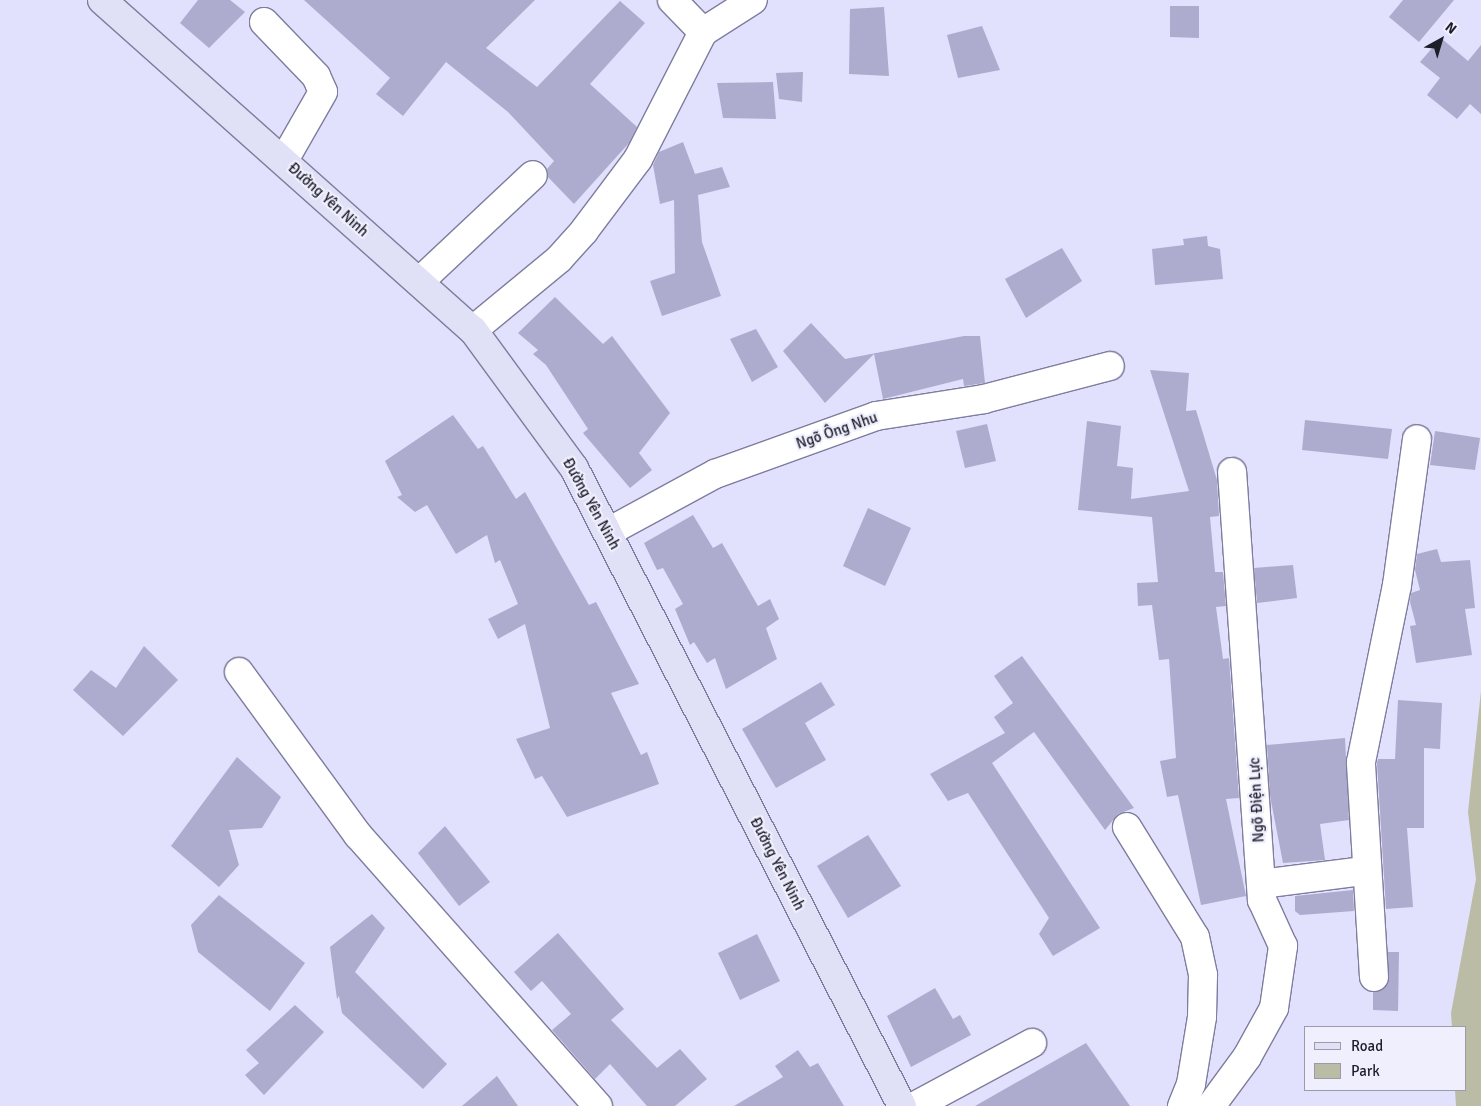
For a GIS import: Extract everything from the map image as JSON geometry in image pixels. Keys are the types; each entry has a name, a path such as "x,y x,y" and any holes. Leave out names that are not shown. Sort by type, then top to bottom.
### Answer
{"main road":[{"name":"Đường Yên Ninh","path":"102,0 473,330 574,468 902,1106"}],"street":[{"path":"672,0 703,32"},
{"path":"473,330 558,259 610,201 642,151 703,32 754,0"},
{"path":"264,22 316,76 323,92 284,160"},
{"path":"419,282 532,175"},
{"name":"Ngõ Ông Nhu","path":"608,532 715,474 876,416 984,400 1110,366"},
{"path":"1374,977 1364,871 1361,762 1397,584 1417,439"},
{"name":"Ngõ Điện Lực","path":"1211,1106 1247,1057 1274,1008 1283,946 1262,900 1232,472"},
{"path":"239,672 358,834 598,1106"},
{"path":"1127,826 1197,946 1202,1017 1192,1084 1182,1106"},
{"path":"1261,884 1364,871"},
{"path":"915,1106 1032,1043"}],"green space":[{"path":"1481,691 1481,1106 1456,1106 1455,1091 1466,1091 1466,1026 1452,1026 1451,1013 1476,879 1468,812"}],"building":[{"path":"198,0 230,0 245,12 209,48 180,23"},
{"path":"304,0 535,0 486,48 537,87 620,1 645,23 590,84 637,127 629,143 574,204 548,177 547,169 554,161 508,112 446,62 403,116 376,94 390,78"},
{"path":"1403,0 1454,0 1419,42 1389,17"},
{"path":"1170,6 1199,6 1199,38 1170,37"},
{"path":"884,7 889,76 849,74 850,9"},
{"path":"982,26 1000,70 958,78 947,35"},
{"path":"1441,38 1468,61 1481,45 1481,114 1470,104 1457,119 1427,95 1440,78 1420,62"},
{"path":"803,72 802,102 779,99 776,73"},
{"path":"773,82 776,119 723,118 717,83"},
{"path":"683,142 695,174 722,167 730,187 698,195 702,242 721,296 662,316 650,281 675,273 674,200 660,204 653,165 659,152"},
{"path":"1207,236 1208,246 1220,249 1223,279 1155,285 1152,249 1184,245 1183,239"},
{"path":"1062,248 1082,281 1026,318 1005,279"},
{"path":"555,297 603,344 612,336 670,413 639,453 652,470 630,488 583,433 588,429 546,365 533,354 538,350 518,333"},
{"path":"811,323 845,359 964,336 980,336 985,383 964,386 963,379 883,399 874,354 825,403 783,351"},
{"path":"756,329 778,367 752,382 730,339"},
{"path":"1150,370 1189,373 1186,411 1196,410 1217,480 1219,516 1210,517 1215,572 1223,572 1226,606 1216,607 1223,659 1229,658 1239,798 1226,799 1246,896 1201,905 1178,795 1167,797 1160,761 1176,758 1169,659 1159,660 1152,605 1138,606 1137,583 1158,582 1152,517 1078,510 1087,421 1121,426 1117,466 1133,468 1131,499 1189,491"},
{"path":"453,415 478,449 483,446 516,499 525,492 589,605 596,602 639,684 611,693 641,755 647,752 659,784 567,817 542,776 535,779 516,739 550,728 525,624 498,639 488,619 518,604 500,560 495,563 487,535 456,554 427,505 415,512 397,497 402,495 385,461"},
{"path":"1305,420 1392,429 1388,459 1302,450"},
{"path":"987,424 996,461 965,468 956,431"},
{"path":"1435,431 1480,438 1475,470 1430,465"},
{"path":"868,508 911,528 885,586 843,566"},
{"path":"693,515 713,548 722,543 758,606 770,599 779,619 766,628 777,659 726,689 715,658 707,663 694,642 690,645 675,609 683,604 663,568 657,570 644,543"},
{"path":"1437,549 1441,562 1470,560 1475,608 1465,609 1472,655 1416,663 1410,626 1416,625 1410,602 1411,593 1420,590 1415,570 1417,554"},
{"path":"1293,565 1297,598 1257,603 1254,568"},
{"path":"144,646 178,680 123,736 73,690 91,670 116,688"},
{"path":"1022,656 1134,808 1118,814 1105,830 1034,732 992,763 1100,928 1053,956 1039,934 1049,918 968,793 948,801 930,774 1005,733 994,717 1013,703 994,676"},
{"path":"821,682 835,705 805,723 826,760 776,788 742,729"},
{"path":"1398,700 1442,703 1440,749 1424,748 1424,828 1407,828 1413,907 1386,909 1377,763 1378,759 1395,759"},
{"path":"1345,738 1349,820 1320,824 1325,860 1283,863 1270,796 1267,745"},
{"path":"237,757 281,797 262,828 229,830 239,865 219,887 171,846"},
{"path":"445,826 490,882 459,906 418,853"},
{"path":"868,835 901,886 848,918 817,866"},
{"path":"1353,890 1354,911 1300,915 1295,911 1295,896"},
{"path":"219,895 305,963 270,1011 198,952 191,925"},
{"path":"372,914 385,928 355,972 447,1064 423,1089 342,1013 339,996 337,999 330,947"},
{"path":"558,933 624,1009 611,1020 657,1068 680,1049 707,1079 675,1106 647,1106 610,1064 595,1079 552,1030 571,1014 542,981 531,991 514,972"},
{"path":"757,934 780,981 740,1000 718,953"},
{"path":"1388,952 1399,952 1398,1011 1373,1010 1373,992 1388,984"},
{"path":"935,988 953,1019 960,1015 971,1035 911,1067 887,1016"},
{"path":"295,1005 324,1032 264,1095 245,1075 259,1063 246,1050"},
{"path":"1086,1043 1130,1106 975,1106"},
{"path":"798,1050 810,1067 818,1063 844,1106 734,1106 783,1077 775,1066"},
{"path":"497,1076 518,1106 462,1106"}]}
